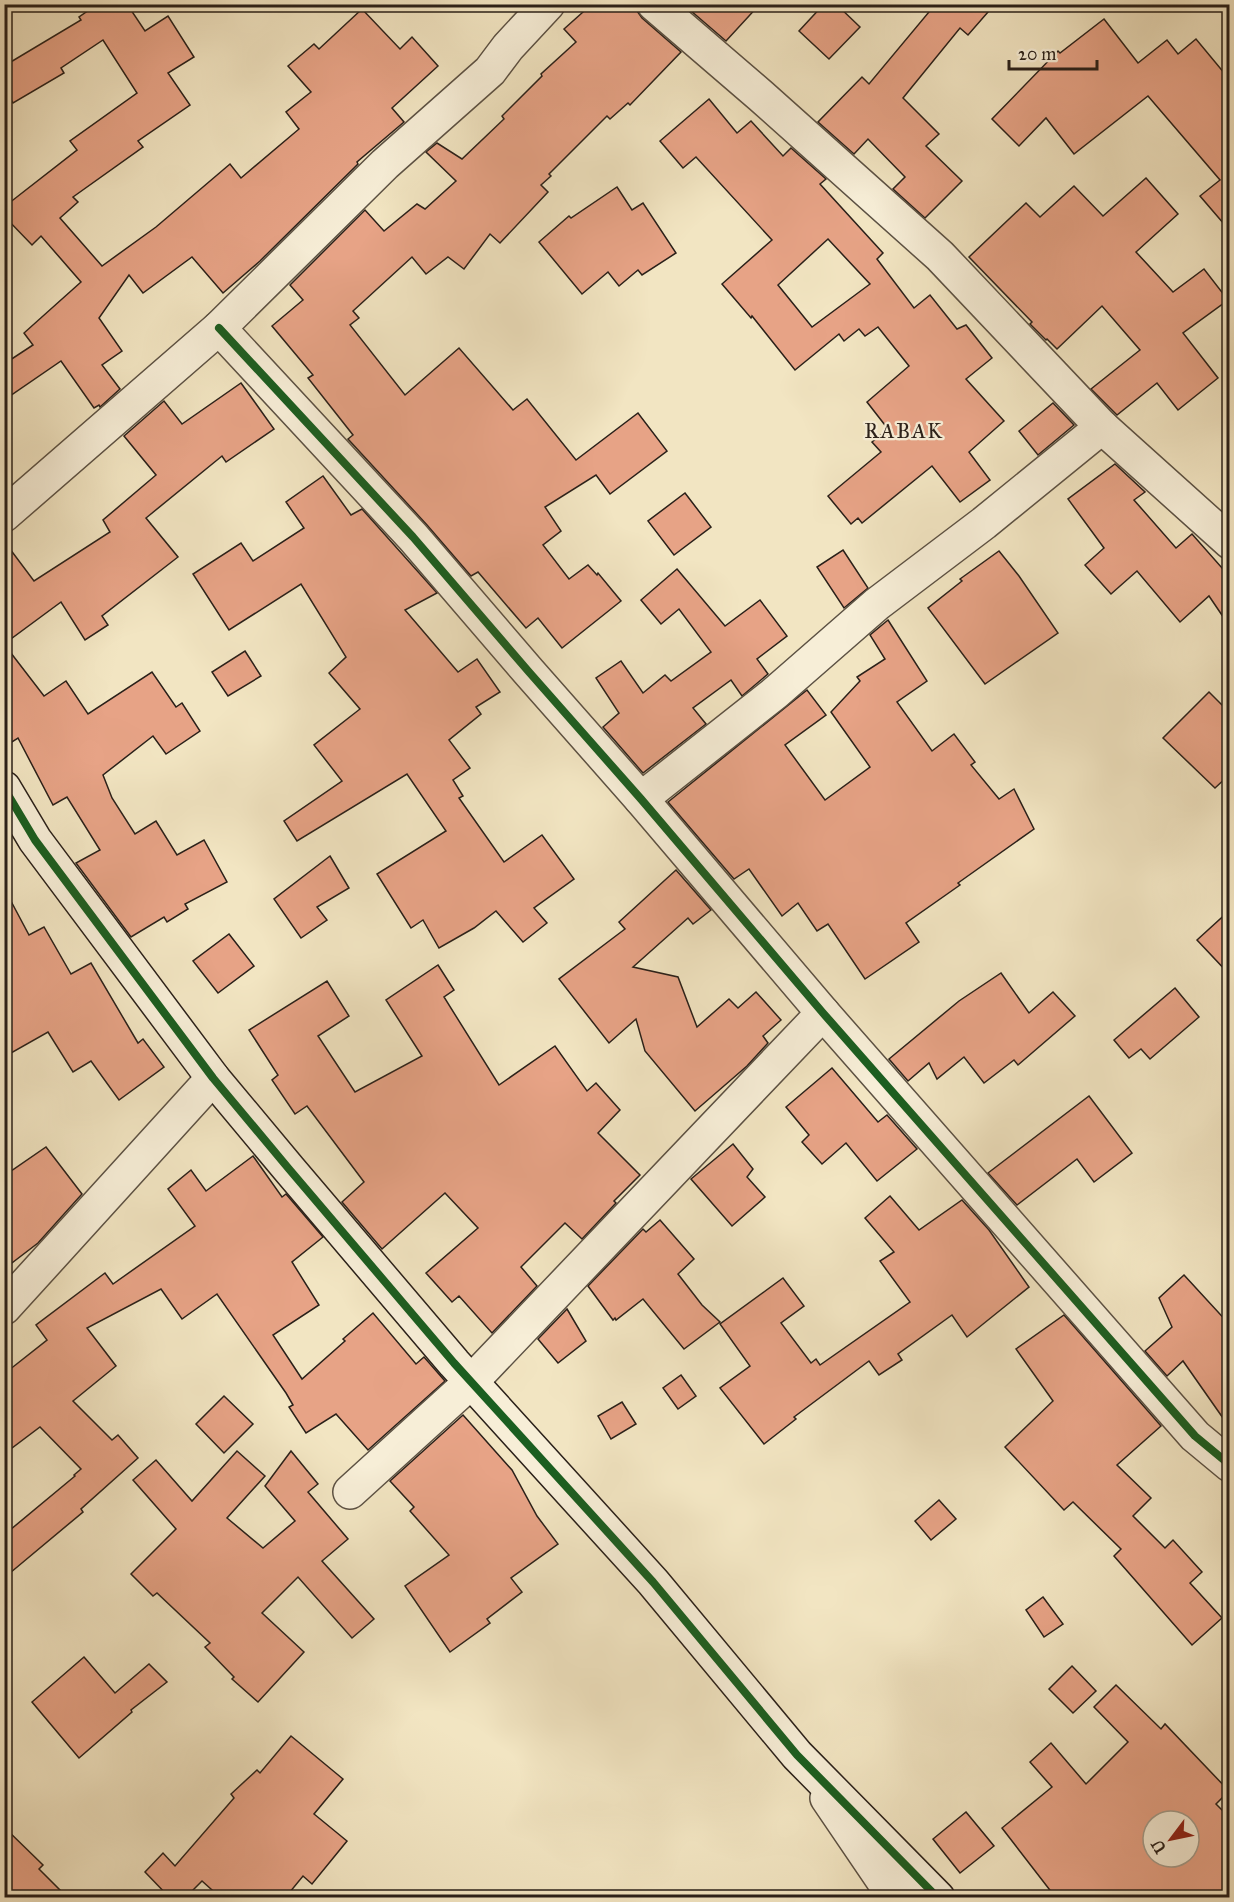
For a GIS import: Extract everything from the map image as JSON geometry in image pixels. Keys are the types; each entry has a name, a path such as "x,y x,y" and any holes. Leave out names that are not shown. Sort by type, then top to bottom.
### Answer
{"street":[{"path":"4,515 219,328 385,164 490,71 508,47 548,4"},
{"path":"654,4 940,256 1102,427 1230,543"},
{"path":"219,328 413,537 823,1013 1195,1437 1230,1465"},
{"path":"641,799 775,693 877,604 984,523 1102,427"},
{"path":"4,788 35,840 213,1078 454,1363 653,1582 797,1755 938,1898"},
{"path":"351,1492 472,1381 823,1013"},
{"path":"4,1308 213,1078"},
{"path":"797,1755 895,1898"}],"building":[{"path":"98,4 127,4 145,31 168,16 194,57 168,73 190,105 138,141 143,147 73,197 78,202 60,218 102,266 156,227 230,164 241,178 299,129 286,112 311,92 288,66 314,44 319,49 362,9 400,49 412,37 438,66 392,108 404,122 357,162 358,164 260,261 223,293 192,257 143,293 129,275 99,318 122,351 102,365 120,389 100,407 99,405 94,408 61,361 4,400 4,364 33,345 24,333 81,282 41,236 32,245 4,216 4,207 77,150 70,141 137,93 103,40 61,68 64,73 13,103 4,88 4,66 81,20 79,17"},
{"path":"592,4 636,4 637,11 642,18 681,52 630,105 628,103 610,119 607,116 549,174 551,176 541,185 548,192 500,243 490,234 464,269 448,257 426,274 412,257 353,311 359,318 350,325 405,395 459,348 513,410 527,399 576,460 638,413 667,451 610,494 596,475 545,507 561,531 543,545 569,579 588,565 597,575 598,573 621,601 562,648 538,618 526,628 478,572 471,576 348,439 353,435 308,378 313,375 272,326 303,300 290,285 365,210 384,231 417,204 425,209 456,181 426,152 437,143 462,159 504,119 502,116 542,76 541,74 576,42 564,29"},
{"path":"683,4 760,4 726,41"},
{"path":"824,4 836,4 860,27 829,59 799,31"},
{"path":"933,4 995,4 968,35 960,28 903,98 939,134 926,146 962,181 925,218 893,189 905,177 868,139 854,154 818,122 862,77 869,84 934,6"},
{"path":"1104,19 1138,63 1167,40 1178,54 1196,39 1230,80 1230,231 1200,196 1220,180 1148,96 1074,154 1046,118 1019,146 992,119 1058,51 1060,53"},
{"path":"709,99 737,133 751,121 783,156 791,148 826,179 820,184 883,253 877,259 914,308 930,295 957,329 966,325 992,358 966,379 1004,421 969,452 990,480 960,502 932,466 862,523 858,518 851,524 828,496 881,452 872,442 888,429 867,402 909,366 878,327 865,336 859,329 844,341 839,334 795,370 752,316 751,318 722,284 772,240 696,157 683,168 660,141","holes":["828,239 870,284 812,327 778,285"]},
{"path":"1146,178 1178,214 1136,252 1173,292 1204,269 1228,300 1183,333 1218,378 1178,410 1157,383 1117,415 1091,389 1140,350 1102,306 1057,349 1030,324 1032,322 969,257 1026,203 1040,217 1074,186 1103,216"},
{"path":"617,187 632,210 643,203 676,253 642,275 638,270 619,286 608,272 582,294 539,242 569,216 571,218"},
{"path":"241,383 274,429 226,462 222,456 146,518 178,557 102,616 108,625 85,640 61,602 4,644 4,541 34,581 110,532 103,520 156,475 124,436 164,401 182,424"},
{"path":"1053,403 1074,425 1038,455 1019,431"},
{"path":"1115,464 1145,492 1134,500 1176,548 1192,534 1230,577 1230,627 1209,596 1180,622 1137,571 1111,594 1085,565 1104,548 1068,499"},
{"path":"323,476 351,515 362,509 437,593 405,610 458,672 477,659 500,692 476,707 481,714 449,740 470,768 453,780 463,796 459,798 504,862 542,835 574,879 534,908 547,923 523,942 496,911 474,928 439,948 423,920 411,928 377,874 446,831 407,774 297,841 284,821 342,781 314,745 360,709 329,673 346,657 301,584 229,630 193,574 241,543 253,561 304,528 286,502"},
{"path":"685,493 711,527 674,555 648,521"},
{"path":"843,550 868,588 844,608 817,567"},
{"path":"999,551 1058,633 985,684 928,608 962,581 960,579"},
{"path":"677,569 725,626 760,600 787,636 757,659 768,674 742,696 731,680 693,708 706,724 643,773 603,727 619,713 596,678 621,661 643,693 665,675 671,681 711,652 679,609 661,624 641,600"},
{"path":"888,620 927,681 897,702 932,751 954,734 975,762 971,765 999,799 1014,789 1034,829 906,923 919,942 865,979 828,924 817,931 798,903 782,916 749,869 734,879 668,802 807,690 826,715 785,745 825,800 870,767 831,712 860,681 857,677 885,659 870,635"},
{"path":"4,644 44,696 66,681 88,714 152,672 176,707 182,703 200,731 166,754 153,736 103,775 112,798 135,834 156,821 177,855 204,840 227,882 185,904 188,909 167,922 164,917 131,937 76,863 100,850 67,797 53,805 18,738 4,747"},
{"path":"245,651 261,676 228,696 212,672"},
{"path":"1209,692 1230,713 1230,774 1215,788 1163,738"},
{"path":"330,856 349,888 317,907 327,920 301,938 274,899"},
{"path":"676,870 711,910 693,924 688,918 633,967 678,977 697,1027 729,999 738,1008 756,992 781,1020 763,1036 768,1043 747,1066 695,1111 645,1051 636,1019 609,1043 559,979 625,929 619,922"},
{"path":"4,888 29,935 44,927 71,974 91,963 138,1043 143,1039 164,1067 119,1100 91,1061 73,1072 48,1032 4,1057"},
{"path":"1230,910 1230,975 1197,940"},
{"path":"229,934 254,966 218,993 193,961"},
{"path":"438,965 454,990 444,997 499,1085 555,1046 587,1091 596,1083 620,1110 598,1133 640,1175 614,1201 616,1203 582,1239 565,1223 521,1267 537,1286 492,1333 459,1296 452,1302 426,1273 478,1228 445,1193 382,1249 342,1202 364,1182 307,1106 295,1114 272,1080 278,1075 249,1030 327,981 349,1016 318,1036 355,1092 422,1056 386,1000"},
{"path":"1001,973 1029,1013 1053,992 1075,1016 1018,1065 1014,1060 984,1083 964,1057 937,1079 929,1063 908,1081 889,1059 959,1001"},
{"path":"1175,988 1199,1017 1150,1059 1141,1049 1129,1058 1114,1040"},
{"path":"832,1068 878,1122 887,1115 917,1149 877,1181 846,1143 822,1164 802,1142 809,1135 786,1107"},
{"path":"1089,1096 1132,1153 1094,1182 1077,1159 1017,1205 988,1173"},
{"path":"733,1144 753,1169 747,1177 765,1197 732,1226 691,1179"},
{"path":"46,1147 82,1194 38,1243 4,1269 4,1176"},
{"path":"253,1156 282,1197 286,1194 323,1237 292,1262 319,1305 273,1335 302,1379 373,1313 416,1364 424,1357 445,1381 368,1450 336,1414 306,1433 289,1407 293,1405 286,1393 217,1294 182,1319 161,1289 87,1328 116,1366 73,1401 112,1440 118,1435 138,1458 81,1509 83,1512 4,1578 4,1535 81,1469 40,1427 4,1454 4,1374 47,1340 36,1325 105,1273 113,1284 195,1226 168,1189 191,1170 206,1191"},
{"path":"890,1196 919,1230 962,1200 989,1230 1029,1287 967,1337 952,1315 898,1354 902,1360 879,1375 869,1361 794,1417 796,1419 764,1444 720,1388 750,1366 720,1324 783,1278 804,1306 781,1323 811,1363 816,1359 820,1365 910,1302 880,1261 894,1252 865,1218"},
{"path":"660,1220 694,1259 678,1274 702,1305 720,1322 684,1349 643,1299 613,1320 588,1286 643,1229 646,1232"},
{"path":"1184,1275 1230,1325 1230,1428 1183,1361 1167,1376 1145,1351 1172,1327 1159,1298"},
{"path":"567,1309 586,1341 558,1363 538,1339"},
{"path":"1064,1315 1161,1426 1117,1465 1151,1498 1133,1516 1165,1548 1173,1540 1202,1572 1190,1583 1222,1618 1192,1645 1114,1556 1121,1549 1073,1502 1064,1510 1005,1447 1053,1401 1016,1349"},
{"path":"681,1375 696,1396 678,1409 663,1388"},
{"path":"224,1396 253,1424 224,1453 196,1424"},
{"path":"622,1402 636,1424 611,1439 598,1416"},
{"path":"463,1415 512,1470 537,1516 558,1544 511,1578 522,1592 487,1619 490,1623 450,1652 405,1586 449,1555 410,1511 414,1507 390,1481"},
{"path":"237,1451 265,1476 227,1518 263,1548 295,1521 265,1486 291,1451 318,1484 308,1492 348,1539 322,1561 374,1619 352,1638 298,1577 262,1613 304,1652 258,1702 232,1679 234,1677 205,1647 210,1643 157,1593 153,1596 131,1574 176,1529 133,1480 156,1460 192,1501"},
{"path":"939,1500 956,1519 931,1540 915,1521"},
{"path":"1043,1597 1063,1624 1044,1637 1026,1610"},
{"path":"84,1657 115,1693 149,1664 167,1682 131,1710 132,1712 79,1758 32,1702"},
{"path":"1072,1666 1096,1691 1073,1713 1049,1689"},
{"path":"1116,1685 1161,1729 1165,1724 1229,1791 1216,1804 1230,1818 1230,1898 1056,1898 1002,1828 1052,1787 1030,1762 1051,1743 1086,1784 1128,1742 1094,1707"},
{"path":"291,1736 343,1779 314,1814 347,1841 312,1884 303,1876 285,1898 221,1898 202,1881 185,1898 170,1898 145,1872 163,1853 175,1866 234,1798 231,1794 257,1770 260,1773"},
{"path":"966,1812 994,1846 960,1873 933,1839"},
{"path":"4,1827 43,1865 39,1869 68,1898 4,1898"}],"cycle path":[{"path":"219,328 413,537 823,1013 1195,1436 1230,1465"},
{"path":"4,788 35,840 213,1078 289,1169 454,1363 653,1582 797,1755 938,1898"}],"district":[{"name":"RABAK","path":"904,431"}]}
